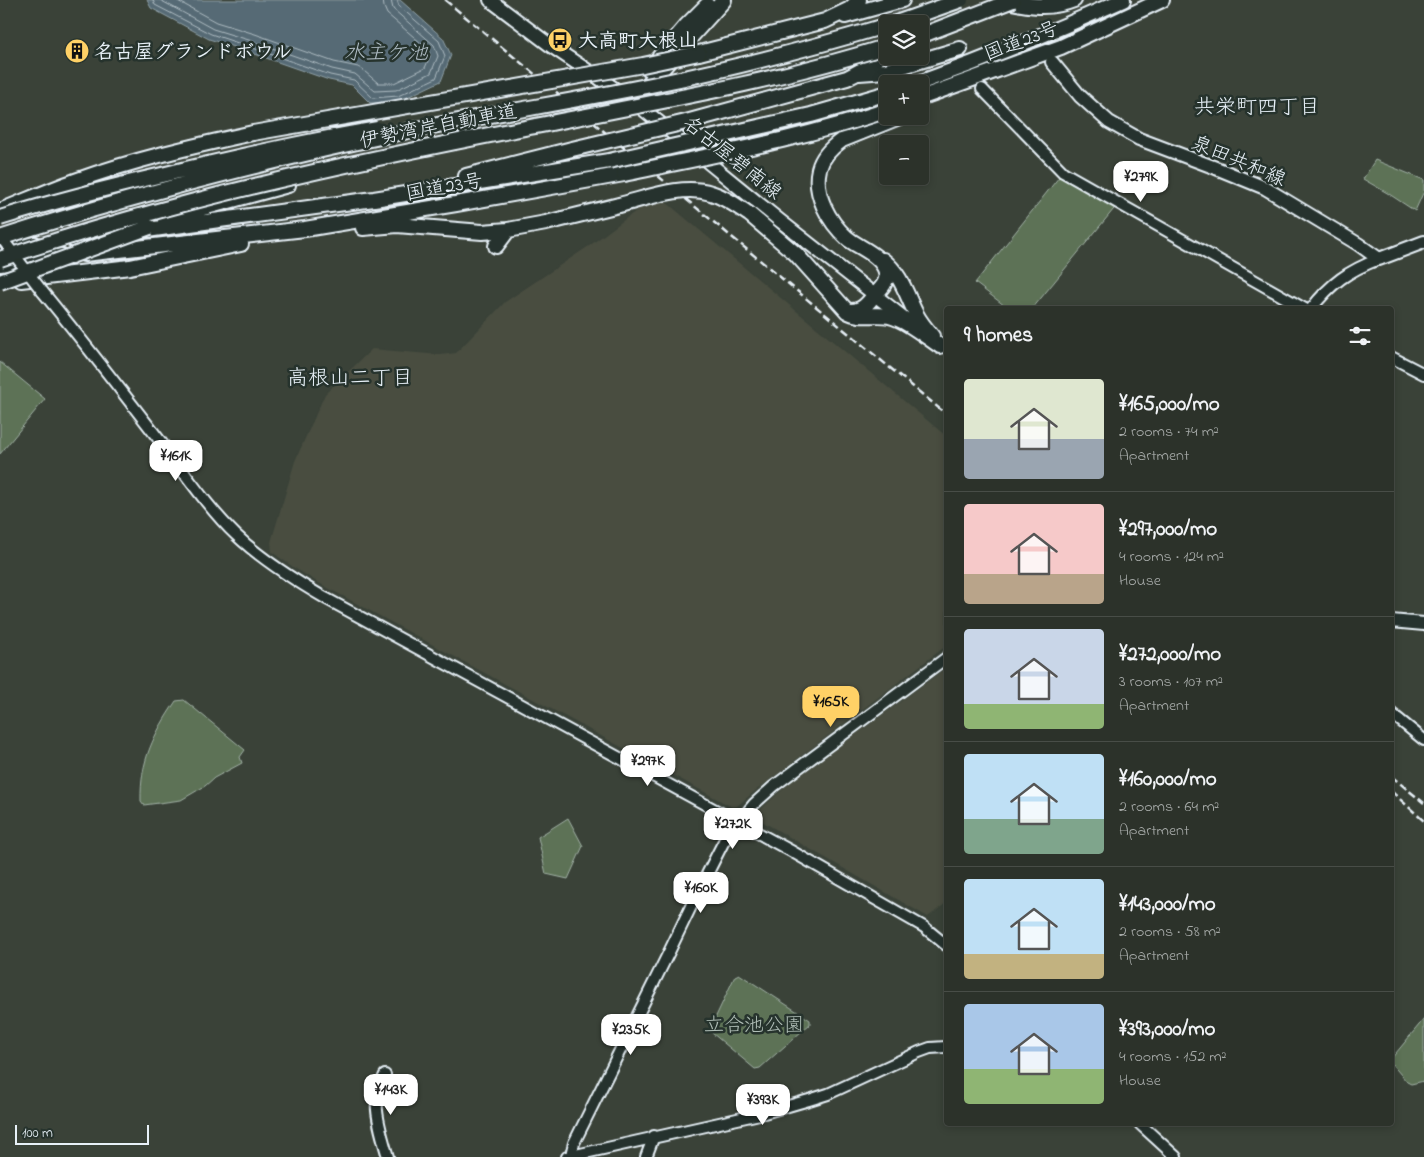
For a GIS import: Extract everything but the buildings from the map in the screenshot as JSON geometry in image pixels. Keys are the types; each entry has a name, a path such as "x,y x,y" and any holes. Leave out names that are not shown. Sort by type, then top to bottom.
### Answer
{"highway":[{"path":"630,99 670,43 713,0"},
{"path":"630,99 724,0"},
{"path":"703,22 730,0"},
{"path":"825,21 850,9 859,0"},
{"path":"0,212 75,181 203,144 299,124 490,92 699,53 902,0"},
{"path":"918,15 961,0"},
{"path":"1003,0 1042,7 1074,0"},
{"path":"929,33 1013,0"},
{"path":"1023,0 1055,5"},
{"name":"国道23号","path":"929,79 1059,29 1123,0"},
{"name":"国道23号","path":"929,95 1061,47 1162,0"},
{"name":"伊勢湾岸自動車道","path":"0,237 91,209 271,162 408,131 655,84 768,59 879,28"},
{"name":"伊勢湾岸自動車道","path":"0,259 111,224 338,166 730,88 805,70 879,49"},
{"path":"858,73 886,71 960,49"},
{"path":"374,199 832,84 858,73 879,58"},
{"path":"929,102 966,82"},
{"path":"0,218 72,196 240,156 318,140 548,98 655,84"},
{"name":"国道23号","path":"0,248 374,199 610,161 811,115 879,96"},
{"name":"国道23号","path":"0,264 305,229 446,206 624,174 781,140 879,113"},
{"path":"880,125 842,140 823,160 819,170 819,186 823,202 835,226 847,238 885,261 895,272 922,324 943,349"},
{"path":"0,283 202,208 326,175 530,127"},
{"path":"0,283 130,267 305,229 343,231 398,225 475,232 508,230 546,223 681,191 696,190 722,197 748,214 796,254 847,311 857,316 882,315 898,319 943,349"},
{"path":"496,246 508,230"},
{"path":"847,311 853,312 862,308 886,282 886,272 881,263 870,253"}],"main road":[{"name":"名古屋碧南線","path":"490,0 551,46 630,99 779,220 876,294 943,349"},
{"name":"泉田共和線","path":"1052,62 1080,96 1109,122 1139,139 1265,188 1358,244 1379,259"},
{"path":"1379,259 1424,242"},
{"path":"1394,621 1424,624"}],"street":[{"path":"982,89 1062,172 1300,306"},
{"path":"0,237 92,352 206,501 235,535 262,557 295,581 738,822 924,927 944,943"},
{"path":"1313,306 1332,284 1350,272 1379,259"},
{"path":"1394,359 1424,374"},
{"path":"569,1156 696,896 724,841 738,822 774,786 944,659"},
{"path":"1394,715 1424,740"},
{"path":"569,1156 764,1113 809,1100 828,1094 919,1052 930,1048 944,1047"},
{"path":"385,1075 376,1104 388,1157"},
{"path":"1142,1126 1176,1157"},
{"path":"646,1157 654,1136"}],"shaded area":[{"path":"666,202 944,434 944,648 737,806 732,807 317,582 272,552 271,542 295,461 325,394 372,349 440,355 456,353 505,302 589,246 640,208"},
{"path":"944,669 944,905 928,917 758,819 757,813 788,784"}],"green space":[{"path":"1375,160 1424,180 1424,191 1415,211 1363,179"},
{"path":"1063,172 1118,204 1034,306 1005,306 975,283"},
{"path":"0,362 45,399 0,454"},
{"path":"184,700 245,750 240,757 242,763 214,778 205,786 181,800 144,805 141,801 141,786 150,748 161,725 176,701"},
{"path":"568,818 583,846 568,879 546,874 538,837"},
{"name":"立合池公園","path":"739,974 810,1020 810,1024 760,1068 755,1069 712,1033 711,1027 735,976"},
{"path":"1424,1019 1424,1081 1411,1084 1407,1082 1394,1067 1394,1055"}],"water":[{"name":"水主ケ池","path":"147,0 400,0 443,38 451,55 441,81 399,101 370,103 352,85 329,80 209,39 151,8"}],"tunnel":[{"path":"898,15 901,0"}],"railway":[{"path":"445,0 944,412"},
{"path":"1394,778 1424,803"},
{"path":"1394,794 1424,821"}],"place":[{"name":"大高町大根山","path":"560,40"},
{"name":"名古屋グランドボウル","path":"77,51"}],"district":[{"name":"共栄町四丁目","path":"1257,106"},
{"name":"高根山二丁目","path":"350,377"}]}
